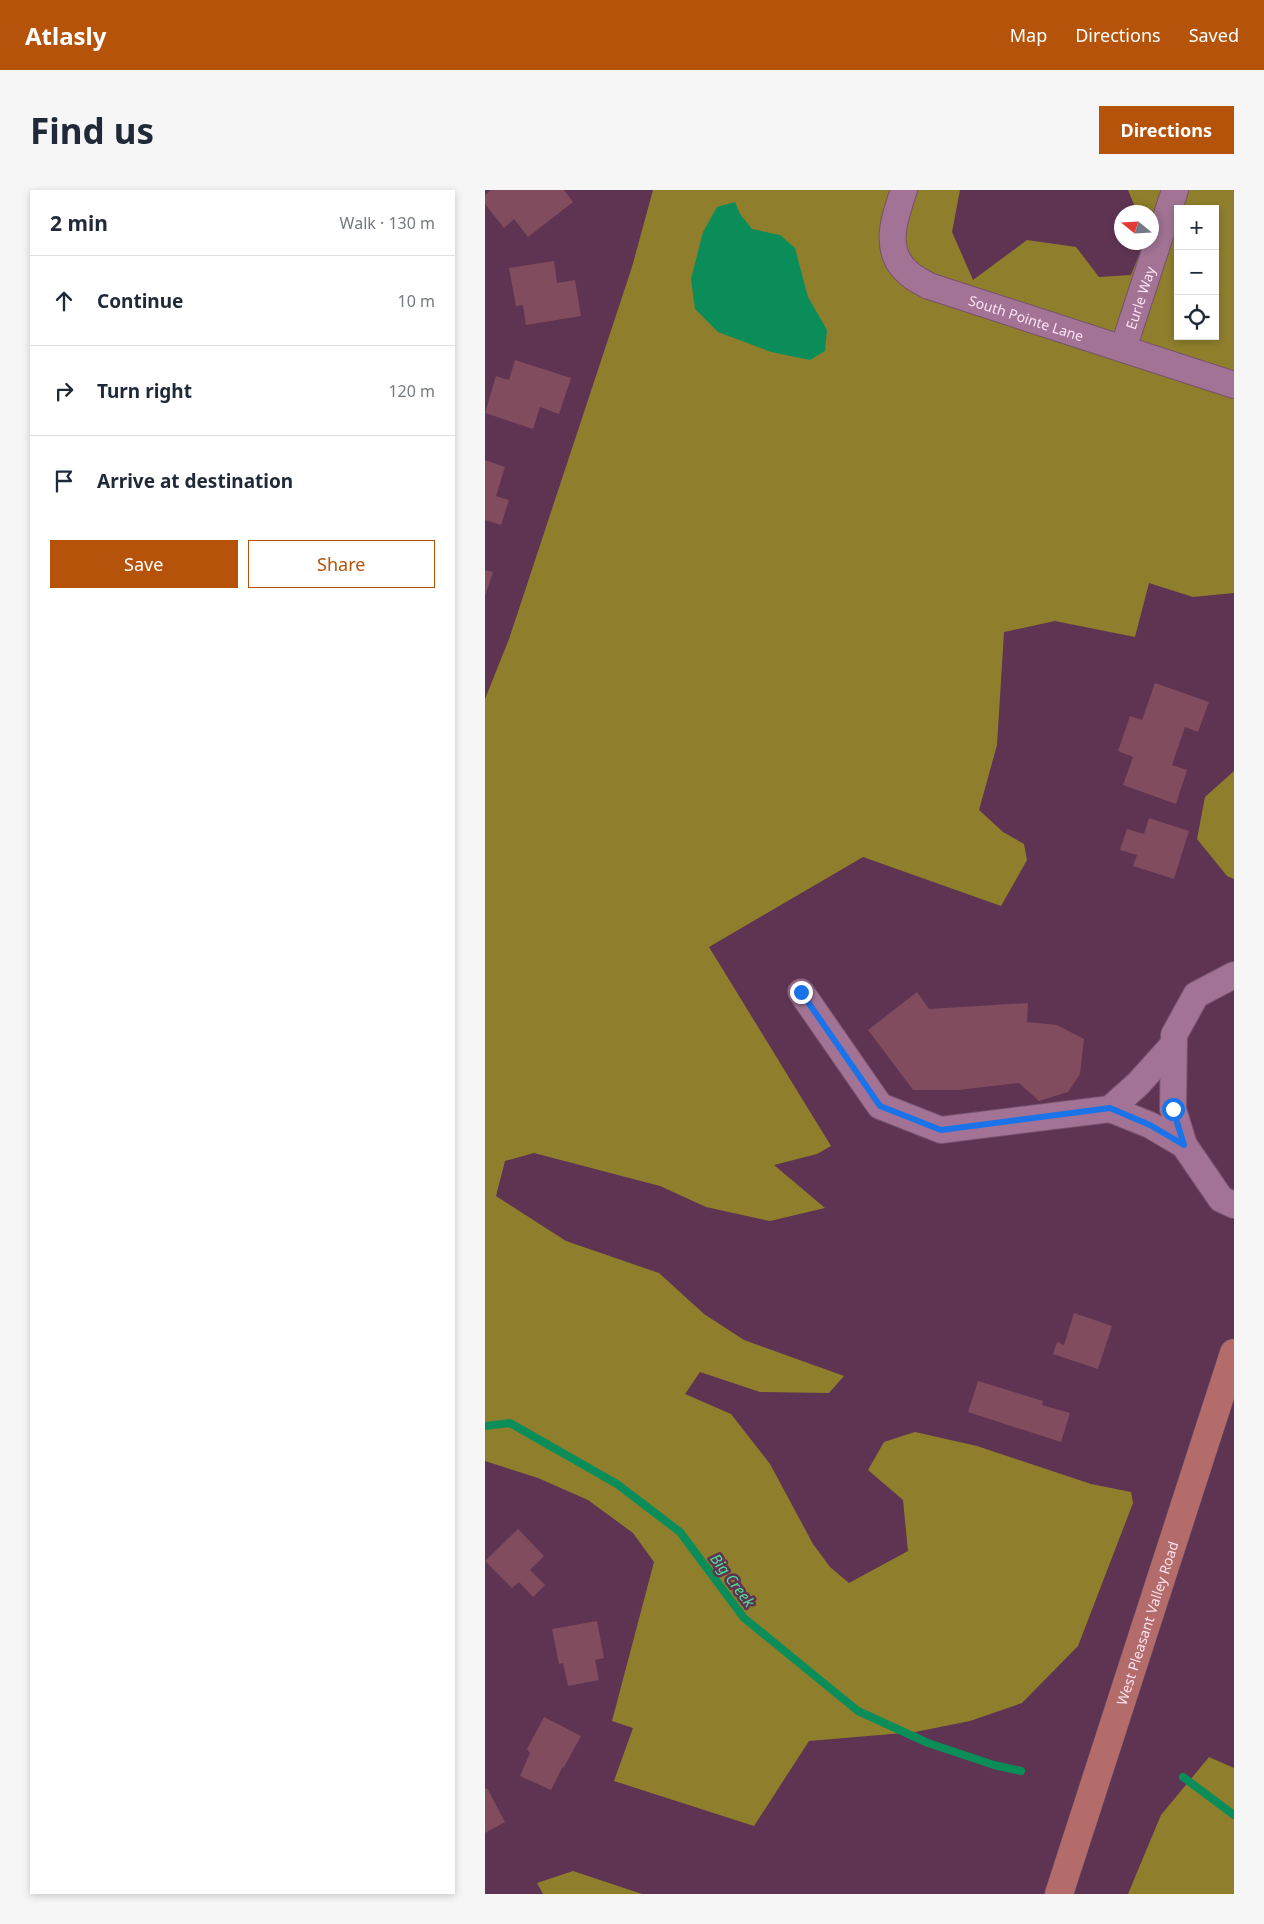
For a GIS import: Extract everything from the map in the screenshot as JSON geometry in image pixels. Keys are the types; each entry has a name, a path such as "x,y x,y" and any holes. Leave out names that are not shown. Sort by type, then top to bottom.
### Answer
{"main road":[{"name":"West Pleasant Valley Road","path":"1059,1894 1234,1353"}],"street":[{"name":"South Pointe Lane","path":"904,190 893,222 891,242 897,260 911,276 929,286 1234,385"},
{"name":"Eurle Way","path":"1123,349 1175,190"},
{"path":"1234,975 1196,995 1175,1035 1173,1109 1184,1145 1221,1200 1234,1204"},
{"path":"801,992 880,1106 941,1130 1110,1108 1150,1125 1184,1145"},
{"path":"1110,1108 1138,1084 1174,1044"}],"shaded area":[{"path":"653,190 960,190 952,232 973,280 1027,240 1076,247 1099,277 1131,275 1141,250 1159,250 1159,205 1134,205 1128,190 1234,190 1234,593 1193,597 1149,583 1135,637 1055,621 1004,632 997,745 979,810 1003,832 1024,844 1027,860 1001,906 863,857 709,947 831,1146 817,1154 774,1165 825,1208 770,1221 706,1207 660,1186 534,1153 505,1161 496,1196 566,1241 659,1273 704,1314 744,1340 844,1376 829,1393 760,1392 700,1372 685,1394 731,1414 770,1464 813,1544 830,1567 849,1583 908,1551 903,1500 868,1470 884,1442 915,1432 977,1446 1091,1484 1131,1492 1133,1503 1078,1646 1022,1703 970,1721 915,1732 809,1741 754,1826 614,1781 633,1728 612,1721 654,1562 633,1533 588,1500 538,1478 485,1461 485,699 509,639 632,267"},
{"path":"735,202 740,214 752,229 780,235 795,248 808,297 827,330 825,351 810,360 771,352 718,332 695,309 691,279 703,232 717,207"},
{"path":"1234,771 1234,879 1227,876 1197,839 1205,797"},
{"path":"1209,1757 1234,1768 1234,1894 1128,1894 1161,1815"},
{"path":"573,1871 642,1894 543,1894 537,1883"}],"building":[{"path":"491,190 564,190 573,202 528,237 514,219 504,228 485,204 485,195"},
{"path":"554,261 557,283 575,280 581,316 526,325 523,305 516,306 509,268"},
{"path":"515,360 571,378 559,414 540,407 533,429 485,413 496,376 509,380"},
{"path":"485,460 505,467 496,496 509,500 501,525 485,520"},
{"path":"485,570 493,572 485,596"},
{"path":"1155,683 1209,702 1198,732 1185,727 1172,765 1187,770 1176,804 1123,785 1133,757 1118,751 1130,716 1142,720"},
{"path":"1149,818 1189,831 1174,879 1133,866 1137,855 1120,850 1127,829 1144,834"},
{"path":"917,992 929,1009 1028,1003 1027,1022 1057,1025 1084,1039 1080,1074 1068,1092 1039,1101 1019,1083 958,1090 913,1090 868,1030"},
{"path":"1074,1313 1112,1326 1098,1369 1053,1354 1057,1342 1064,1345"},
{"path":"978,1381 1043,1401 1042,1405 1070,1413 1061,1442 968,1412"},
{"path":"518,1529 544,1556 530,1570 545,1585 533,1597 519,1582 512,1588 485,1561"},
{"path":"597,1621 604,1658 595,1660 599,1680 568,1686 563,1663 559,1664 552,1629"},
{"path":"544,1717 581,1736 551,1790 520,1776 530,1753 527,1749"},
{"path":"487,1788 505,1822 485,1833 485,1789"}],"waterway":[{"name":"Big Creek","path":"485,1426 510,1423 617,1484 680,1532 744,1618 858,1711 928,1743 994,1765 1021,1771"},
{"name":"Big Creek","path":"1183,1777 1234,1815"}],"route":[{"path":"801,992 880,1106 941,1130 1110,1108 1150,1125 1184,1145 1173,1109"}]}
